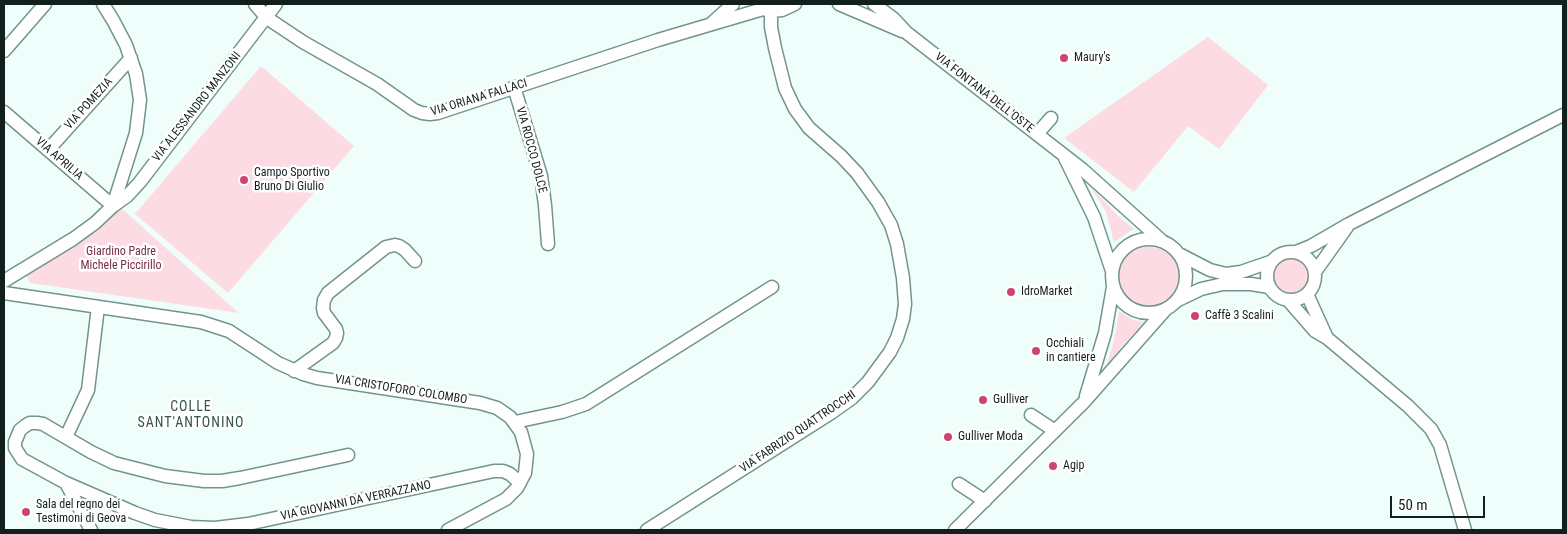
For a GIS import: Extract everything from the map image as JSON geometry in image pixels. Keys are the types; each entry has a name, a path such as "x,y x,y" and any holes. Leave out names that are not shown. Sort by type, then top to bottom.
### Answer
{"street":[{"path":"4,51 45,4"},
{"path":"102,4 118,28 131,58 139,91 139,119 128,163 113,206"},
{"name":"VIA ORIANA FALLACI","path":"255,4 266,18 422,113 438,113 710,24 730,20 762,8 782,10 795,4"},
{"name":"VIA ALESSANDRO MANZONI","path":"4,281 73,239 127,196 140,182 276,4"},
{"name":"VIA ORIANA FALLACI","path":"710,24 733,4"},
{"name":"VIA FONTANA DELL'OSTE","path":"839,4 907,33"},
{"name":"VIA FONTANA DELL'OSTE","path":"874,4 894,19 907,33 1092,178 1161,240"},
{"name":"VIA FABRIZIO QUATTROCCHI","path":"647,530 852,398 868,382 890,352 903,320 905,304 903,278 897,244 891,225 878,202 857,173 809,128 794,109 785,88 771,27 762,8"},
{"name":"VIA POMEZIA","path":"48,150 131,58"},
{"name":"VIA ROCCO DOLCE","path":"514,87 541,176 548,244"},
{"name":"VIA APRILIA","path":"4,112 113,206"},
{"path":"1296,252 1311,246 1349,224 1563,115"},
{"path":"1036,134 1050,118"},
{"name":"VIA FONTANA DELL'OSTE","path":"1062,154 1094,217 1112,272"},
{"path":"1315,272 1349,224"},
{"path":"1083,403 1101,348 1113,287 1112,272 1118,256 1129,244 1145,239 1161,240 1172,246 1181,255 1210,270 1226,274 1241,272 1270,262"},
{"path":"294,371 336,338 336,328 323,308 324,300 328,293 391,245 403,248 415,261"},
{"path":"1288,300 1301,298 1307,294 1315,280 1315,272 1309,259 1303,254 1289,251 1275,257 1270,262 1266,278 1269,287 1274,293 1288,300 1312,328 1327,338 1408,406 1431,429 1440,445 1465,530"},
{"path":"1178,300 1184,290 1187,278 1186,266 1181,255"},
{"path":"956,530 1083,403 1166,309 1178,300 1201,289 1223,284 1251,284 1269,287"},
{"path":"448,530 506,499 520,483 526,468 527,454 523,438 515,422 562,412 586,404 772,287"},
{"path":"1113,287 1119,299 1129,308 1141,313 1154,313 1166,309"},
{"name":"VIA CRISTOFORO COLOMBO","path":"4,293 218,326 239,337 278,364 294,371 318,378 487,404 501,410 515,422"},
{"path":"1307,294 1327,338"},
{"path":"98,307 88,390 66,437 91,452 114,463 164,476 204,481 240,478 348,455"},
{"path":"1031,415 1055,431"},
{"name":"VIA GIOVANNI DA VERRAZZANO","path":"66,437 43,424 30,423 20,430 15,442 18,454 22,459 66,482 135,513 155,520 191,527 215,528 248,524 494,471 503,471 510,474 520,483"},
{"path":"66,482 91,530"},
{"path":"960,484 985,501"}],"green space":[{"path":"1208,37 1268,85 1219,149 1188,126 1134,192 1064,138"},
{"name":"Campo Sportivo Bruno Di Giulio","path":"261,66 354,146 228,293 135,214"},
{"path":"1090,186 1118,216 1134,229 1114,242 1106,212"},
{"name":"Giardino Padre Michele Piccirillo","path":"121,208 239,313 30,283 26,274 100,229"},
{"path":"1143,247 1155,247 1166,252 1174,260 1179,271 1177,289 1166,302 1155,307 1143,307 1132,302 1124,294 1119,283 1119,271 1124,260 1132,252"},
{"path":"1290,259 1302,265 1308,277 1302,289 1290,295 1278,289 1272,277 1278,265"},
{"path":"1119,311 1133,320 1145,322 1121,347 1106,368 1114,341"}],"place":[{"name":"Maury's","path":"1064,58"},
{"name":"Campo Sportivo Bruno Di Giulio","path":"244,180"},
{"name":"IdroMarket","path":"1011,292"},
{"name":"Caffè 3 Scalini","path":"1195,316"},
{"name":"Occhiali in cantiere","path":"1036,351"},
{"name":"Gulliver","path":"983,400"},
{"name":"Gulliver Moda","path":"948,437"},
{"name":"Agip","path":"1053,466"},
{"name":"Sala del regno dei Testimoni di Geova","path":"26,512"}],"district":[{"name":"COLLE SANT'ANTONINO","path":"191,416"}]}
